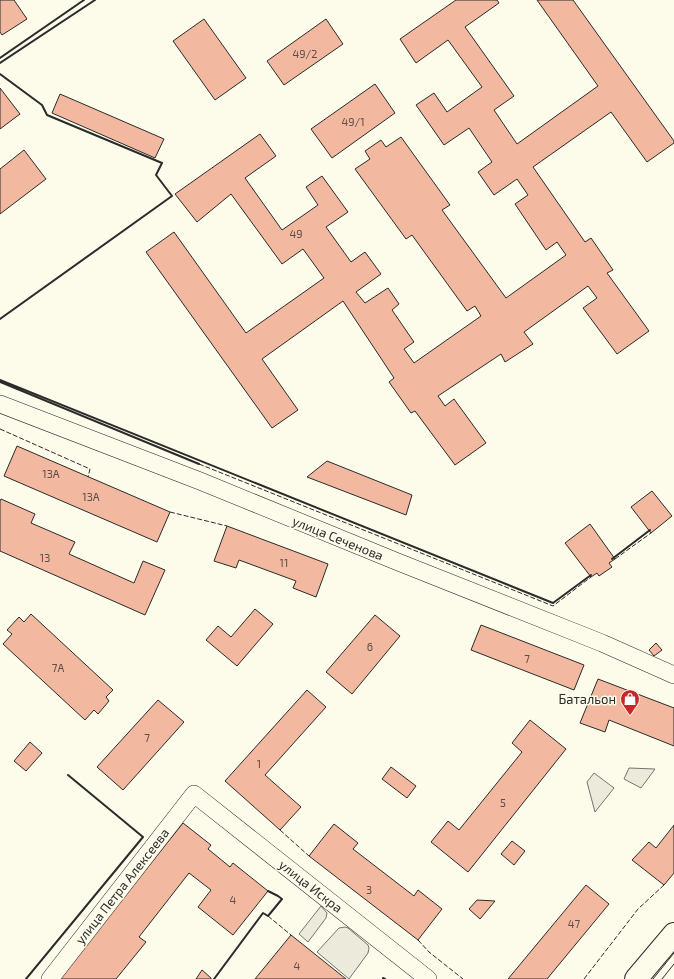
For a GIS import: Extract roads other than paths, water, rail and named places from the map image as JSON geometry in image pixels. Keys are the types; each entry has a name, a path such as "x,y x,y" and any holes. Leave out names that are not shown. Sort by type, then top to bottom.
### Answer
{"main road":[{"path":"636,979 674,934"},
{"path":"651,979 674,944"}],"street":[{"name":"улица Сеченова","path":"0,404 207,484 602,643 674,675"},
{"name":"улица Петра Алексеева","path":"50,979 194,794"},
{"name":"улица Искра","path":"194,794 428,979"}],"tram line":[{"path":"653,979 674,953"},
{"path":"662,979 674,964"}],"place":[{"name":"Батальон","path":"630,716"}]}
